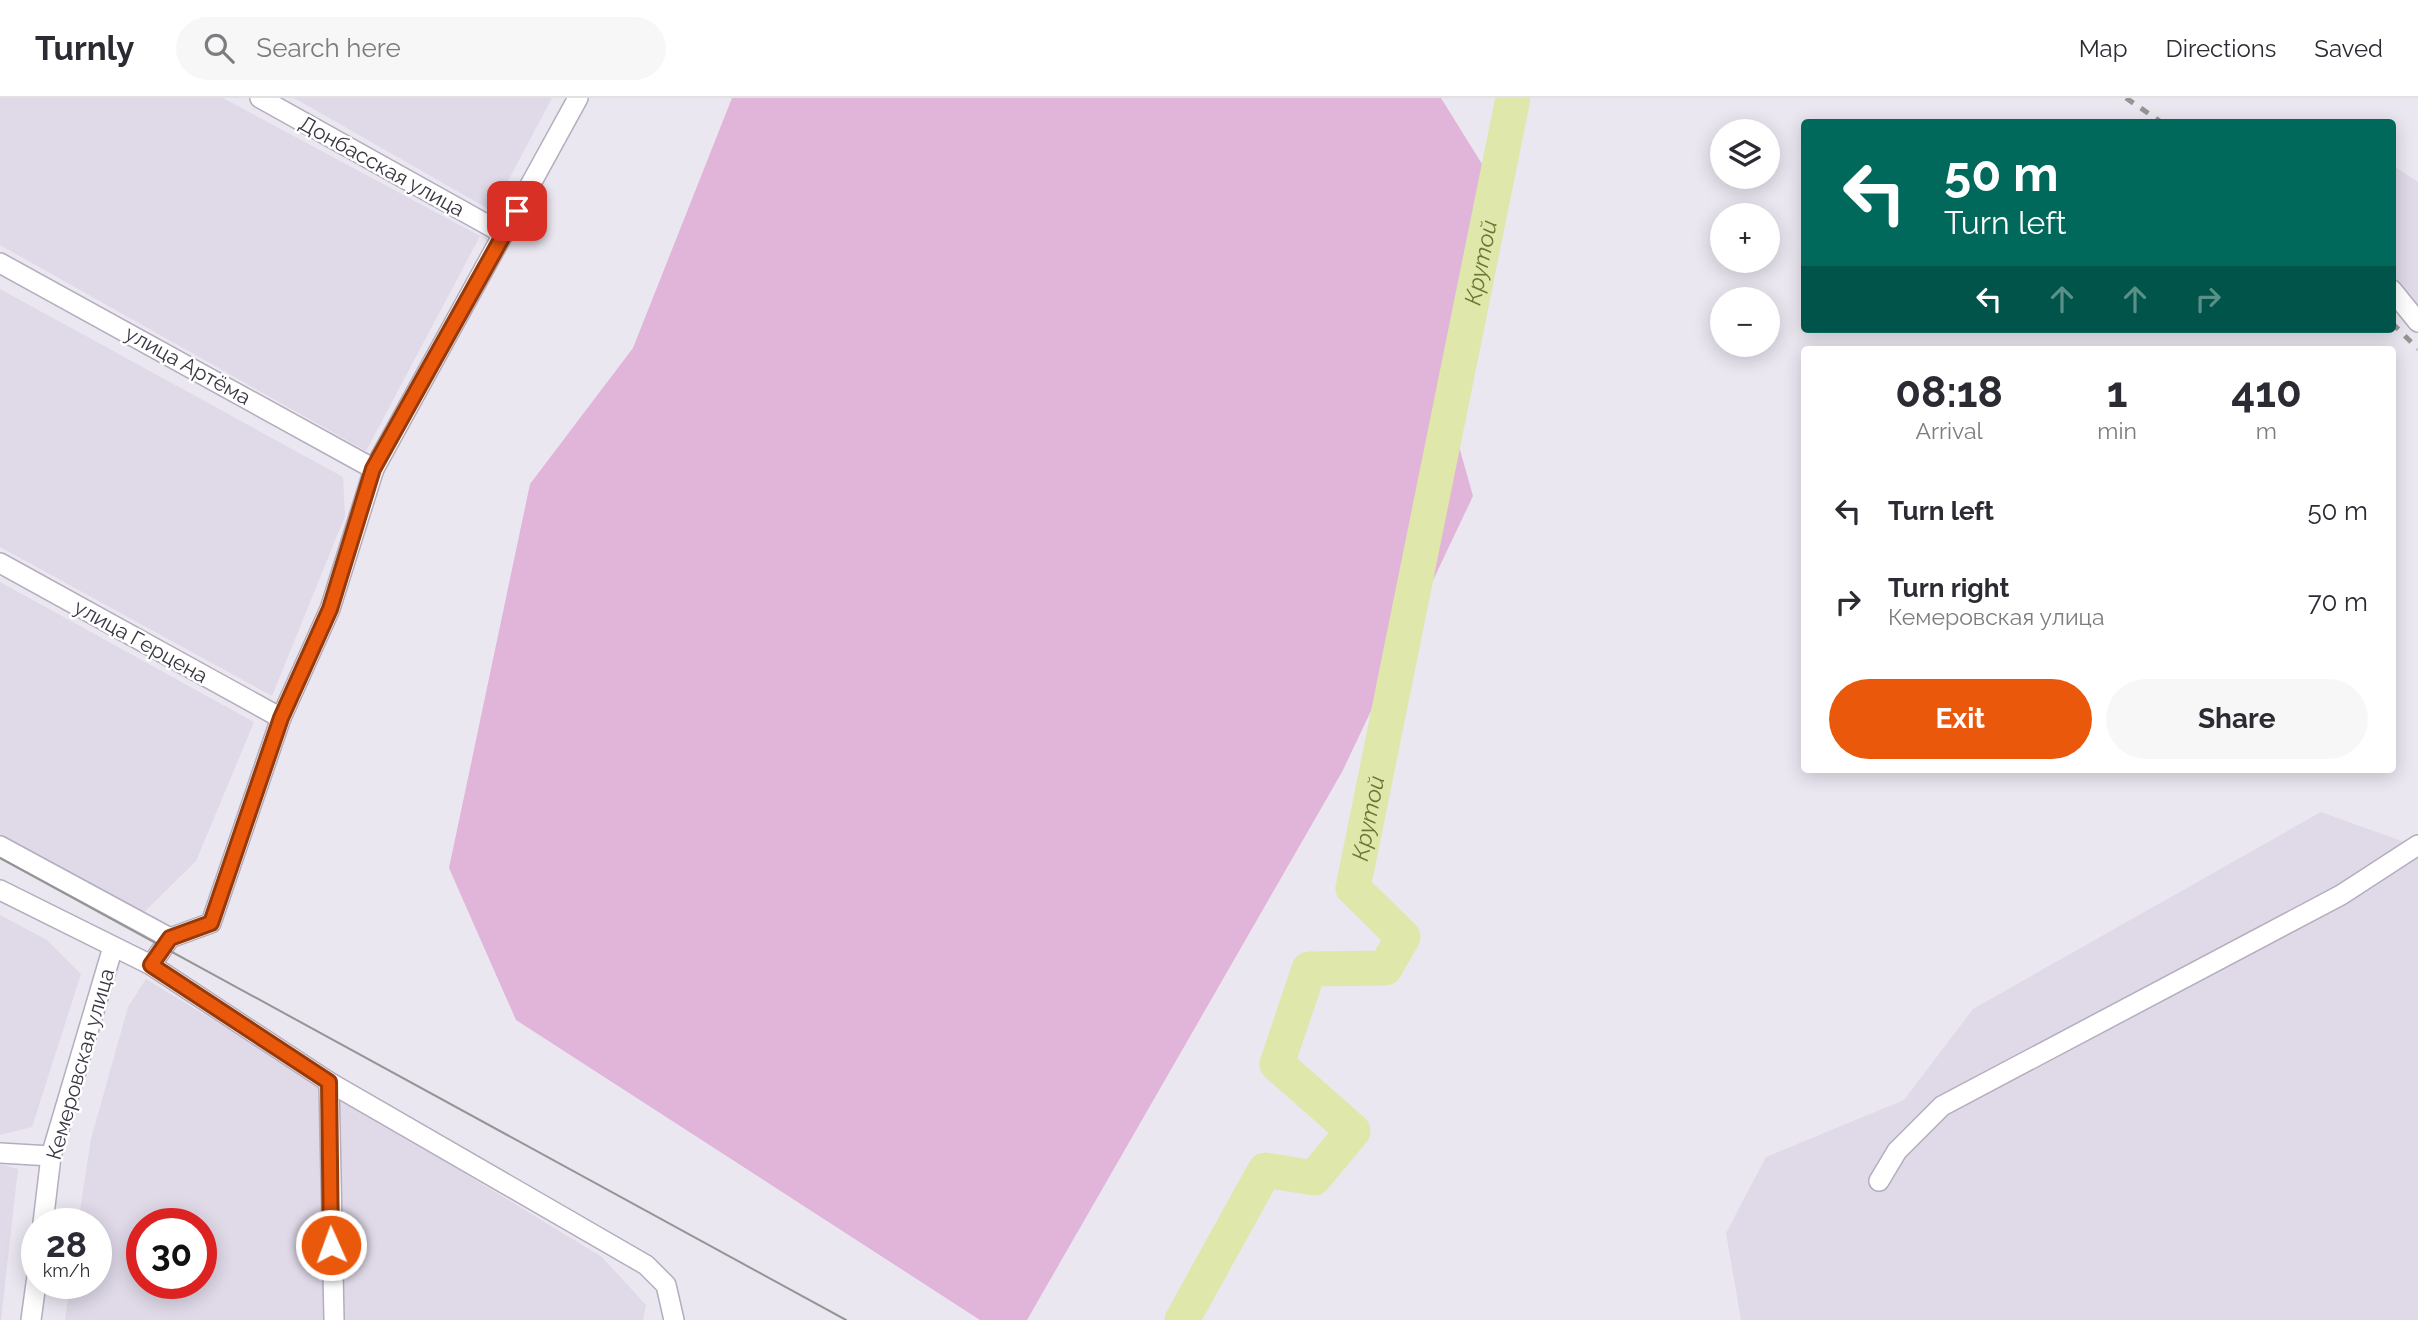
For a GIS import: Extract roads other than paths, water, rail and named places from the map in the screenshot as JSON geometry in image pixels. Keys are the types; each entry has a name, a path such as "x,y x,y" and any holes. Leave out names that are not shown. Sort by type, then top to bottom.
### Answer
{"street":[{"name":"Донбасская улица","path":"260,98 505,234"},
{"path":"151,965 170,938 211,923 281,718 330,609 373,469 578,98"},
{"name":"улица Артёма","path":"0,263 85,307 373,469"},
{"path":"2396,295 2418,321"},
{"name":"улица Герцена","path":"0,563 281,718"},
{"path":"1879,1181 1897,1151 1942,1106 2341,895 2418,845"},
{"path":"0,846 170,938"},
{"path":"0,890 151,965 329,1082 646,1265 666,1285 674,1320"},
{"name":"Кемеровская улица","path":"45,1208 51,1156 113,947"},
{"path":"329,1082 334,1320"},
{"path":"0,1153 51,1156"},
{"path":"32,1320 34,1299"}],"waterway":[{"name":"Крутой","path":"1182,1320 1265,1170 1314,1178 1353,1131 1277,1064 1309,969 1385,968 1403,937 1353,888 1513,98"}],"tram line":[{"path":"0,858 846,1320"}],"railway":[{"path":"2126,98 2157,119"},
{"path":"2396,327 2418,349"}]}
